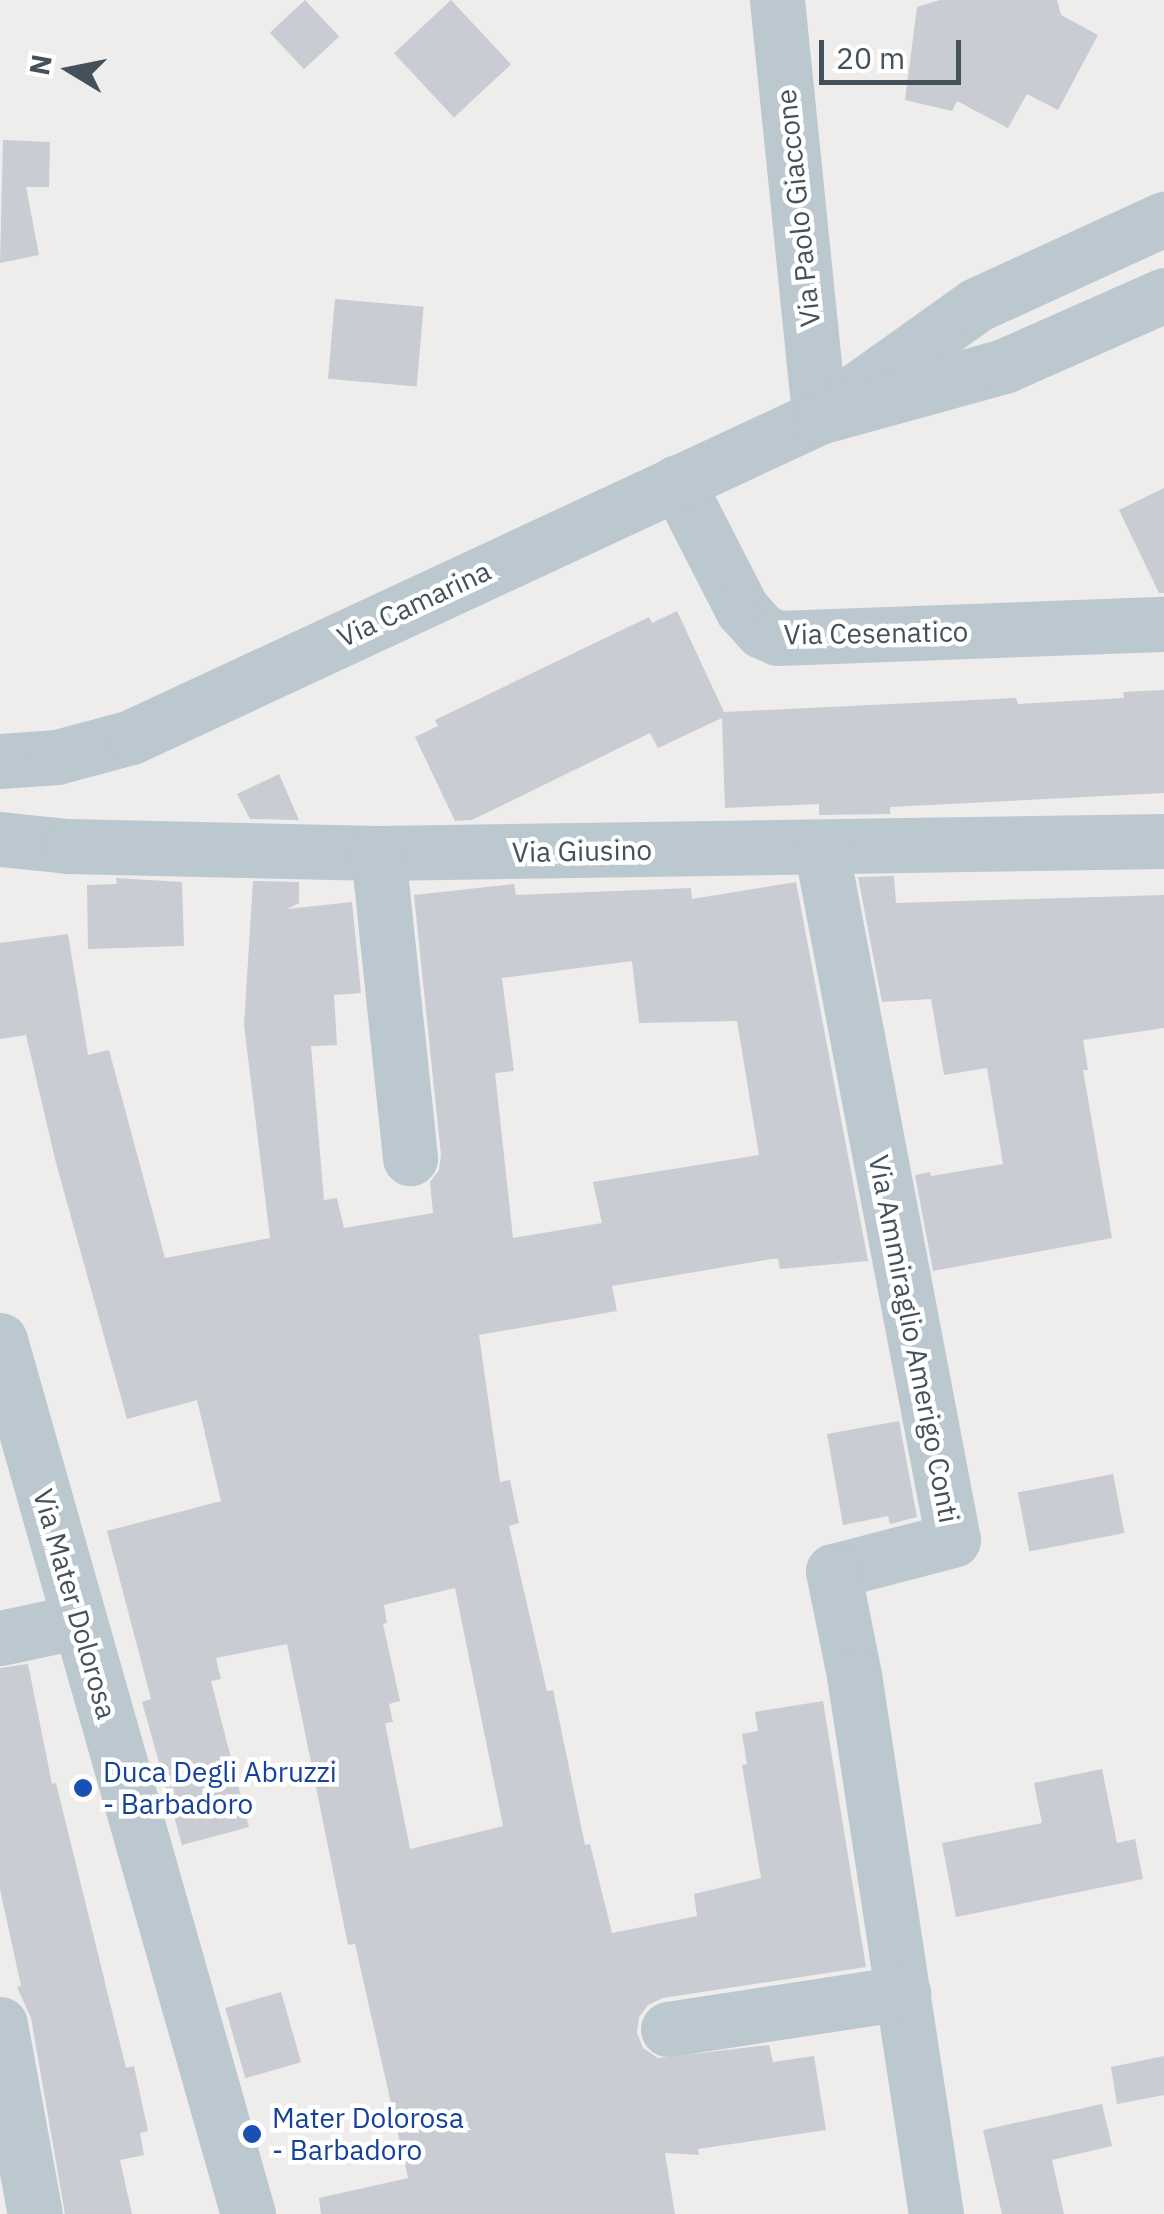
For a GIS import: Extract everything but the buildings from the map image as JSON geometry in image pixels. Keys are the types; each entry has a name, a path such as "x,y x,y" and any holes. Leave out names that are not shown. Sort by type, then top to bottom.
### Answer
{"street":[{"name":"Via Paolo Giaccone","path":"778,0 819,417"},
{"name":"Via Camarina","path":"819,417 976,305 1164,219"},
{"name":"Via Camarina","path":"0,761 57,757 130,737 819,417 1004,366 1164,295"},
{"name":"Via Cesenatico","path":"677,482 742,610 762,631 778,638 1164,624"},
{"name":"Via Giusino","path":"0,839 68,846 378,854 1164,841"},
{"name":"Via Ammiraglio Amerigo Conti","path":"821,848 953,1540 833,1571 854,1675 936,2214"},
{"path":"378,854 410,1158"},
{"name":"Via Mater Dolorosa","path":"0,1340 248,2214"},
{"path":"0,1638 79,1621"},
{"path":"668,2029 903,1993"},
{"path":"0,2024 35,2214"}],"place":[{"name":"Duca Degli Abruzzi - Barbadoro","path":"83,1788"},
{"name":"Mater Dolorosa - Barbadoro","path":"252,2134"}]}
